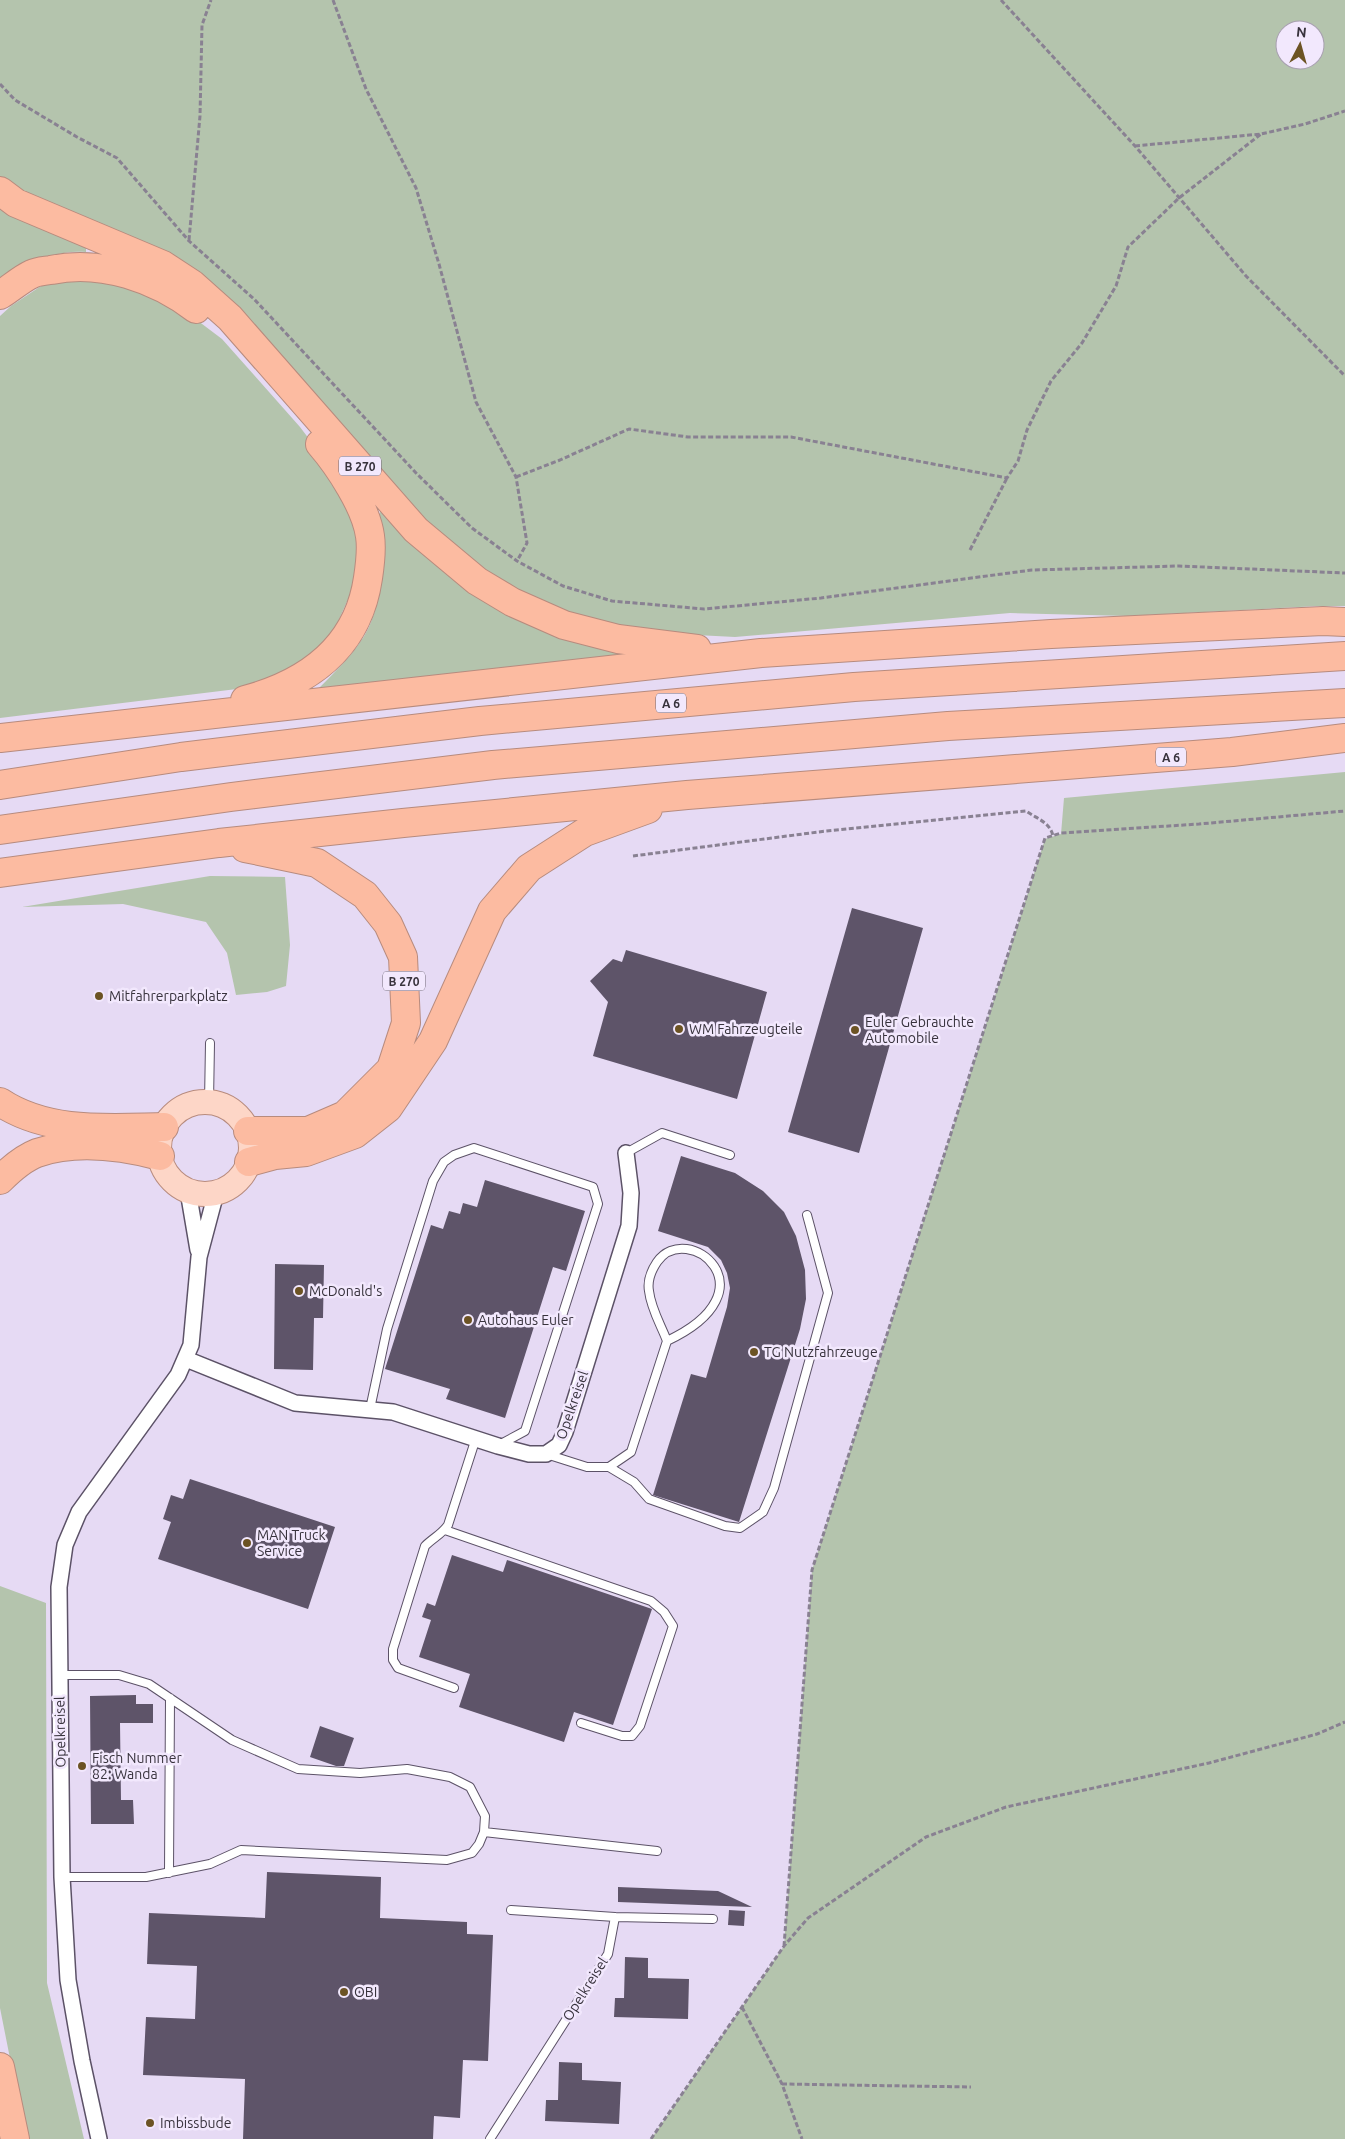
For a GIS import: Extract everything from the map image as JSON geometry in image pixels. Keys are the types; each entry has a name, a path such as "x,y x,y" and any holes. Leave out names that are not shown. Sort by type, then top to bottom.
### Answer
{"highway":[{"name":"B 270","path":"0,191 16,203 163,265 192,284 230,318 416,530 477,581 512,602 564,624 618,639 678,648 761,653"},
{"path":"0,295 32,274 71,265 106,269 149,280 185,301 218,327 333,460 358,502 370,536 370,566 365,599 350,631 336,652 313,671 262,695 147,722"},
{"path":"0,738 761,653 1051,634 1323,621 1345,622"},
{"name":"A 6","path":"0,785 181,757 490,720 854,687 1345,656"},
{"path":"0,830 231,797 493,765 948,726 1345,703"},
{"name":"A 6","path":"219,842 687,795 1232,752 1345,738"},
{"name":"A 6","path":"249,1162 275,1155 306,1152 355,1134 388,1108 433,1041 492,911 529,868 585,832 687,795"},
{"name":"B 270","path":"219,842 317,863 365,895 388,924 403,957 406,1023 391,1069 345,1115 308,1131 248,1131"},
{"path":"0,873 219,842"},
{"path":"0,1102 28,1118 55,1124 97,1127 164,1127"},
{"path":"0,1180 10,1170 36,1153 69,1146 129,1149 160,1156"},
{"path":"0,2067 15,2139"}],"main road":[{"path":"209,1102 226,1107 239,1117 248,1131 251,1141 249,1162 242,1176 231,1187 216,1193 202,1194 188,1191 175,1183 165,1171 159,1146 164,1127 176,1113 192,1104 209,1102"}],"street":[{"name":"Opelkreisel","path":"186,1358 295,1403 393,1412 498,1446 529,1454 546,1454 559,1445 565,1432 629,1226 631,1194 626,1153"},
{"name":"Opelkreisel","path":"188,1191 199,1257"},
{"name":"Opelkreisel","path":"99,2139 82,2061 68,1980 62,1877 59,1587 65,1545 79,1512 178,1375 186,1358 191,1345 195,1317 199,1257 216,1193"}],"lane":[{"path":"209,1102 210,1044"},
{"name":"Opelkreisel","path":"626,1153 662,1133 730,1155"},
{"path":"370,1409 387,1329 433,1181 444,1162 454,1155 474,1148 593,1187 598,1204 525,1432 498,1446"},
{"path":"546,1454 586,1466 609,1467 634,1482 649,1499 725,1526 740,1528 763,1512 774,1488 828,1293 807,1215"},
{"path":"609,1467 631,1452 667,1341 653,1310 648,1289 650,1272 661,1256 672,1250 686,1249 705,1255 715,1267 721,1281 718,1299 704,1319 667,1341"},
{"path":"454,1688 398,1668 393,1660 393,1649 425,1546 445,1530 448,1525 476,1438"},
{"path":"445,1530 650,1601 664,1612 673,1626 640,1726 632,1736 622,1736 582,1723"},
{"path":"60,1675 119,1675 149,1684 232,1740 298,1769 360,1773 406,1769 450,1777 470,1787 485,1816 484,1832 479,1844 472,1853 447,1860 241,1850 210,1864 146,1877 62,1877"},
{"path":"168,1873 170,1698"},
{"path":"484,1832 657,1851"},
{"path":"511,1910 615,1917 713,1919"},
{"name":"Opelkreisel","path":"490,2139 608,1954 615,1917"}],"path":[{"path":"189,240 200,116 202,25 211,0"},
{"path":"333,0 366,89 416,188 439,264 476,402 516,477 527,543 516,561"},
{"path":"1001,0 1135,146 1246,276 1345,376"},
{"path":"0,84 15,100 116,158 189,240 254,299 417,474 472,528 516,561 563,586 612,601 704,609 821,598 1032,570 1179,566 1345,573"},
{"path":"1135,146 1261,134 1345,112"},
{"path":"970,550 1007,478 1018,461 1027,430 1051,381 1082,344 1116,286 1128,247 1179,198 1261,134"},
{"path":"516,477 560,460 629,429 688,436 791,437 1007,478"},
{"path":"633,856 826,831 1026,811 1044,822 1051,829 1053,836"},
{"path":"784,1946 812,1570 1045,838 1061,833 1199,824 1345,811"},
{"path":"651,2139 784,1946 808,1918 926,1837 1006,1807 1209,1763 1318,1734 1345,1722"},
{"path":"742,2007 782,2084 802,2139"},
{"path":"782,2084 971,2087"}],"green space":[{"path":"0,0 1345,0 1345,606 1128,616 1010,613 735,637 619,631 567,617 481,573 423,523 237,312 19,193 0,177"},
{"path":"0,203 86,245 86,252 63,253 41,259 0,280"},
{"path":"77,276 165,296 222,339 300,427 331,468 356,528 357,569 350,595 336,626 318,649 289,672 245,688 0,718 0,316 11,306 44,284"},
{"path":"382,510 427,556 636,652 635,657 318,689 358,645 368,629 373,616 380,588 381,543 379,514"},
{"path":"1345,772 1345,2139 651,2139 784,1946 812,1570 1045,839 1061,834 1064,798"},
{"path":"210,876 285,877 290,945 286,986 267,992 236,995 227,953 206,922 123,904 22,907"},
{"path":"0,1586 46,1603 47,1983 84,2139 26,2139 0,2008"}],"building":[{"name":"Euler Gebrauchte Automobile","path":"852,908 923,928 859,1153 788,1132"},
{"name":"WM Fahrzeugteile","path":"626,950 767,992 737,1099 593,1056 608,1002 590,981 613,959 622,962"},
{"name":"TG Nutzfahrzeuge","path":"681,1156 735,1173 763,1191 784,1212 796,1236 805,1270 806,1299 800,1329 739,1522 653,1495 691,1374 706,1378 727,1307 730,1288 727,1273 721,1260 708,1247 658,1231"},
{"name":"Autohaus Euler","path":"485,1180 585,1211 566,1271 553,1267 505,1418 446,1399 450,1389 385,1369 431,1225 443,1229 449,1211 460,1214 463,1203 477,1207"},
{"name":"McDonald's","path":"275,1264 324,1265 323,1318 314,1318 313,1370 274,1369"},
{"name":"MAN Truck Service","path":"190,1479 335,1527 308,1609 158,1559 171,1522 163,1519 171,1495 183,1499"},
{"path":"452,1555 503,1572 507,1560 652,1609 613,1725 574,1712 564,1742 459,1707 470,1674 419,1657 431,1620 422,1617 427,1603 435,1606"},
{"path":"136,1695 136,1704 153,1704 153,1723 120,1723 121,1800 133,1800 134,1824 91,1824 90,1696"},
{"path":"320,1726 354,1738 344,1766 336,1766 310,1757"},
{"name":"OBI","path":"267,1872 381,1877 380,1918 467,1922 467,1934 493,1935 488,2061 463,2060 460,2118 434,2116 433,2139 243,2139 245,2079 143,2075 146,2017 195,2019 197,1966 147,1964 149,1913 265,1918"},
{"path":"618,1887 718,1891 752,1907 618,1902"},
{"path":"729,1910 745,1911 744,1926 728,1925"},
{"path":"625,1957 648,1958 648,1978 689,1979 688,2019 614,2017 615,1998 624,1998"},
{"path":"559,2062 582,2063 582,2080 621,2082 619,2124 545,2121 546,2100 558,2100"}],"place":[{"name":"Mitfahrerparkplatz","path":"99,996"},
{"name":"WM Fahrzeugteile","path":"679,1029"},
{"name":"Euler Gebrauchte Automobile","path":"855,1030"},
{"name":"McDonald's","path":"299,1291"},
{"name":"Autohaus Euler","path":"468,1320"},
{"name":"TG Nutzfahrzeuge","path":"754,1352"},
{"name":"MAN Truck Service","path":"247,1543"},
{"name":"Fisch Nummer 82: Wanda","path":"82,1766"},
{"name":"OBI","path":"344,1992"},
{"name":"Imbissbude","path":"150,2123"}]}
